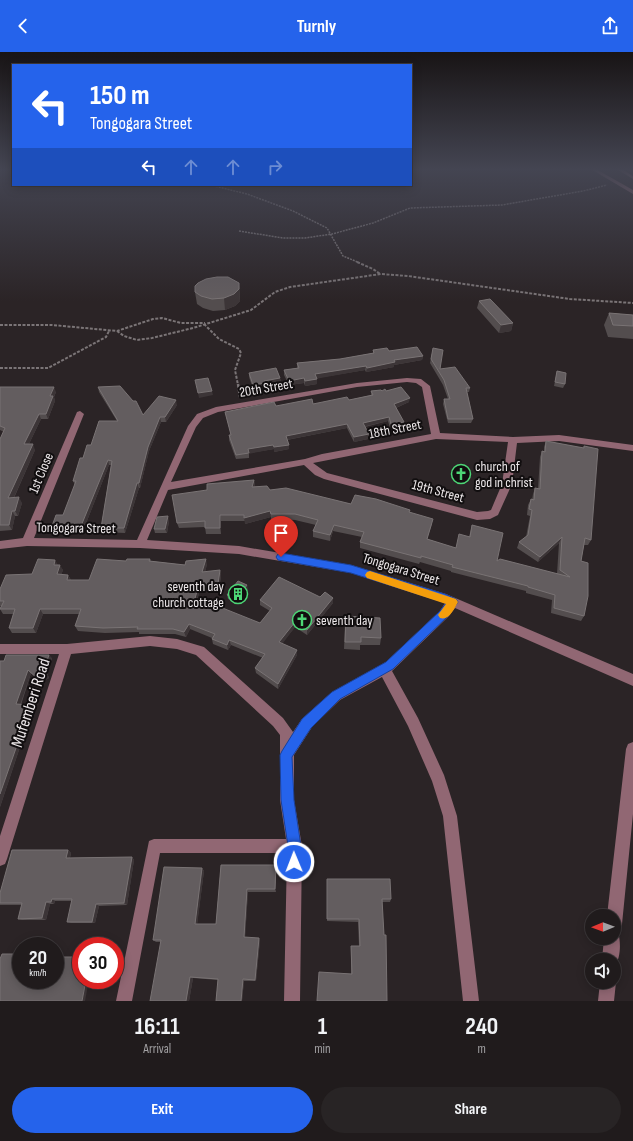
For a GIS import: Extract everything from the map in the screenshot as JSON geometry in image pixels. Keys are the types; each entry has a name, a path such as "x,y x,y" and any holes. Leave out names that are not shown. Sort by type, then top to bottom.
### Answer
{"street":[{"name":"20th Street","path":"140,544 192,426 200,416 216,410 357,385 407,380 418,381 426,386 436,436"},
{"name":"1st Close","path":"27,542 80,414"},
{"name":"18th Street","path":"164,488 436,436 513,440 559,438 633,448"},
{"name":"19th Street","path":"306,462 318,473 324,476 477,516 485,516 495,512 507,484 513,440"},
{"name":"Tongogara Street","path":"0,545 27,542 140,544 239,550 351,569 442,597 633,680"},
{"path":"286,755 307,724 336,696 390,666 444,614 453,602"},
{"path":"0,649 67,649 150,641 177,644 200,651 278,722 287,733 287,800 295,846 292,1001"},
{"name":"Mufemberi Road","path":"0,859 67,649"},
{"path":"384,669 413,722 439,780 450,816 471,1001"},
{"path":"616,909 633,749"},
{"path":"124,1001 154,846 295,846"},
{"path":"606,1001 607,989"}],"path":[{"path":"296,212 327,228 346,259 373,269 381,274"},
{"path":"239,231 283,238 305,238 332,234 382,220 400,212"},
{"path":"117,331 124,336 137,340 152,338 251,310 275,292 290,287 381,274 408,276 570,299 633,303"},
{"path":"0,325 52,325 117,331 153,319 162,318 181,323 209,323"},
{"path":"204,324 219,339 239,349 241,353 235,370 242,405"},
{"path":"0,368 48,368 106,336 109,331"}],"building":[{"path":"228,277 239,283 239,289 234,294 224,298 212,299 201,296 195,292 195,286 198,283 206,279"},
{"path":"490,299 513,323 501,325 479,301"},
{"path":"609,313 633,315 633,326 613,325"},
{"path":"417,347 423,356 394,360 395,362 367,368 366,366 315,374 317,379 305,381 304,378 289,381 284,370 299,368 297,363 340,359 374,353 373,350 387,348 389,351"},
{"path":"433,348 443,350 440,369 455,367 470,388 466,388 473,419 448,419 444,399 450,399 444,380 431,359"},
{"path":"276,368 280,378 253,385 249,373"},
{"path":"557,371 566,373 565,384 555,382"},
{"path":"208,378 212,391 198,393 195,380"},
{"path":"120,386 133,401 136,401 143,415 159,396 176,400 165,417 160,417 148,447 139,483 137,483 124,528 101,528 112,461 108,460 81,526 52,526 56,515 63,515 76,481 73,481 80,458 83,458 87,445 91,445 99,421 118,421 98,387"},
{"path":"0,387 54,387 50,396 53,396 46,414 39,414 24,444 33,444 8,498 19,497 15,511 12,511 9,525 0,525 0,439 5,428 0,426"},
{"path":"401,387 410,398 394,404 404,422 391,424 389,417 363,423 369,434 354,437 347,424 286,436 289,445 274,447 273,445 248,449 249,453 236,455 229,435 231,435 225,412 274,402 276,406 312,399 313,404 347,397 349,400 373,395 371,391 382,391 385,389 386,391"},
{"path":"546,441 598,449 591,540 585,538 581,561 588,563 588,596 584,616 554,608 555,595 528,586 452,567 453,565 421,556 421,558 360,542 364,532 334,525 330,535 313,531 318,520 295,514 271,514 270,511 244,518 244,515 220,515 220,528 205,528 205,521 177,523 172,495 207,490 207,484 254,480 252,487 267,486 270,490 286,488 351,504 355,495 376,499 410,510 409,512 433,519 427,539 456,548 459,534 470,537 472,525 503,533 497,561 500,559 570,577 560,570 562,537 540,557 519,542 528,535 532,510 529,509 531,499 534,500 535,488 540,489 542,451 545,452"},
{"path":"168,516 165,529 154,529 157,517"},
{"path":"38,559 55,560 54,565 60,565 57,574 68,575 67,580 89,580 97,559 126,561 127,559 150,559 149,561 185,565 186,561 206,559 202,572 220,570 218,584 199,584 194,602 218,610 220,607 260,623 272,608 260,600 279,577 320,597 325,592 333,598 307,630 295,622 279,642 297,650 278,684 255,668 265,654 229,640 227,645 212,639 215,634 189,624 184,632 173,629 137,629 138,627 103,628 75,626 81,609 40,609 33,628 9,628 15,609 0,609 4,601 0,601 0,589 6,575 32,574"},
{"path":"238,581 247,585 237,599 227,595"},
{"path":"346,616 380,618 381,638 361,637 361,642 345,642"},
{"path":"6,655 49,655 44,669 46,675 38,679 28,670 16,704 31,705 0,794 0,661 4,661"},
{"path":"12,850 68,850 66,858 132,857 124,903 96,904 92,922 67,922 72,899 52,899 51,902 46,902 42,918 18,919 22,903 0,903 0,893"},
{"path":"221,865 276,865 275,889 247,889 244,937 259,938 255,980 243,979 241,1001 216,1001 218,979 190,977 186,1001 150,1001 161,940 153,940 164,867 202,868 195,924 216,924"},
{"path":"327,879 390,879 391,899 382,899 384,935 386,935 387,1001 317,1001 319,972 352,974 351,946 360,946 359,919 327,919"},
{"path":"2,954 12,954 12,989 64,989 64,957 72,957 72,989 84,989 82,1001 0,1001 0,959"}],"slow traffic":[{"path":"370,575 442,597 453,602 443,615"}],"place":[{"name":"church of god in christ","path":"461,474"},
{"name":"seventh day church cottage","path":"238,594"},
{"name":"seventh day","path":"302,620"}],"route":[{"path":"281,557 351,569 442,597 453,602 444,614 409,646 390,666 336,696 307,724 286,755 287,800 295,846 294,862"}]}
